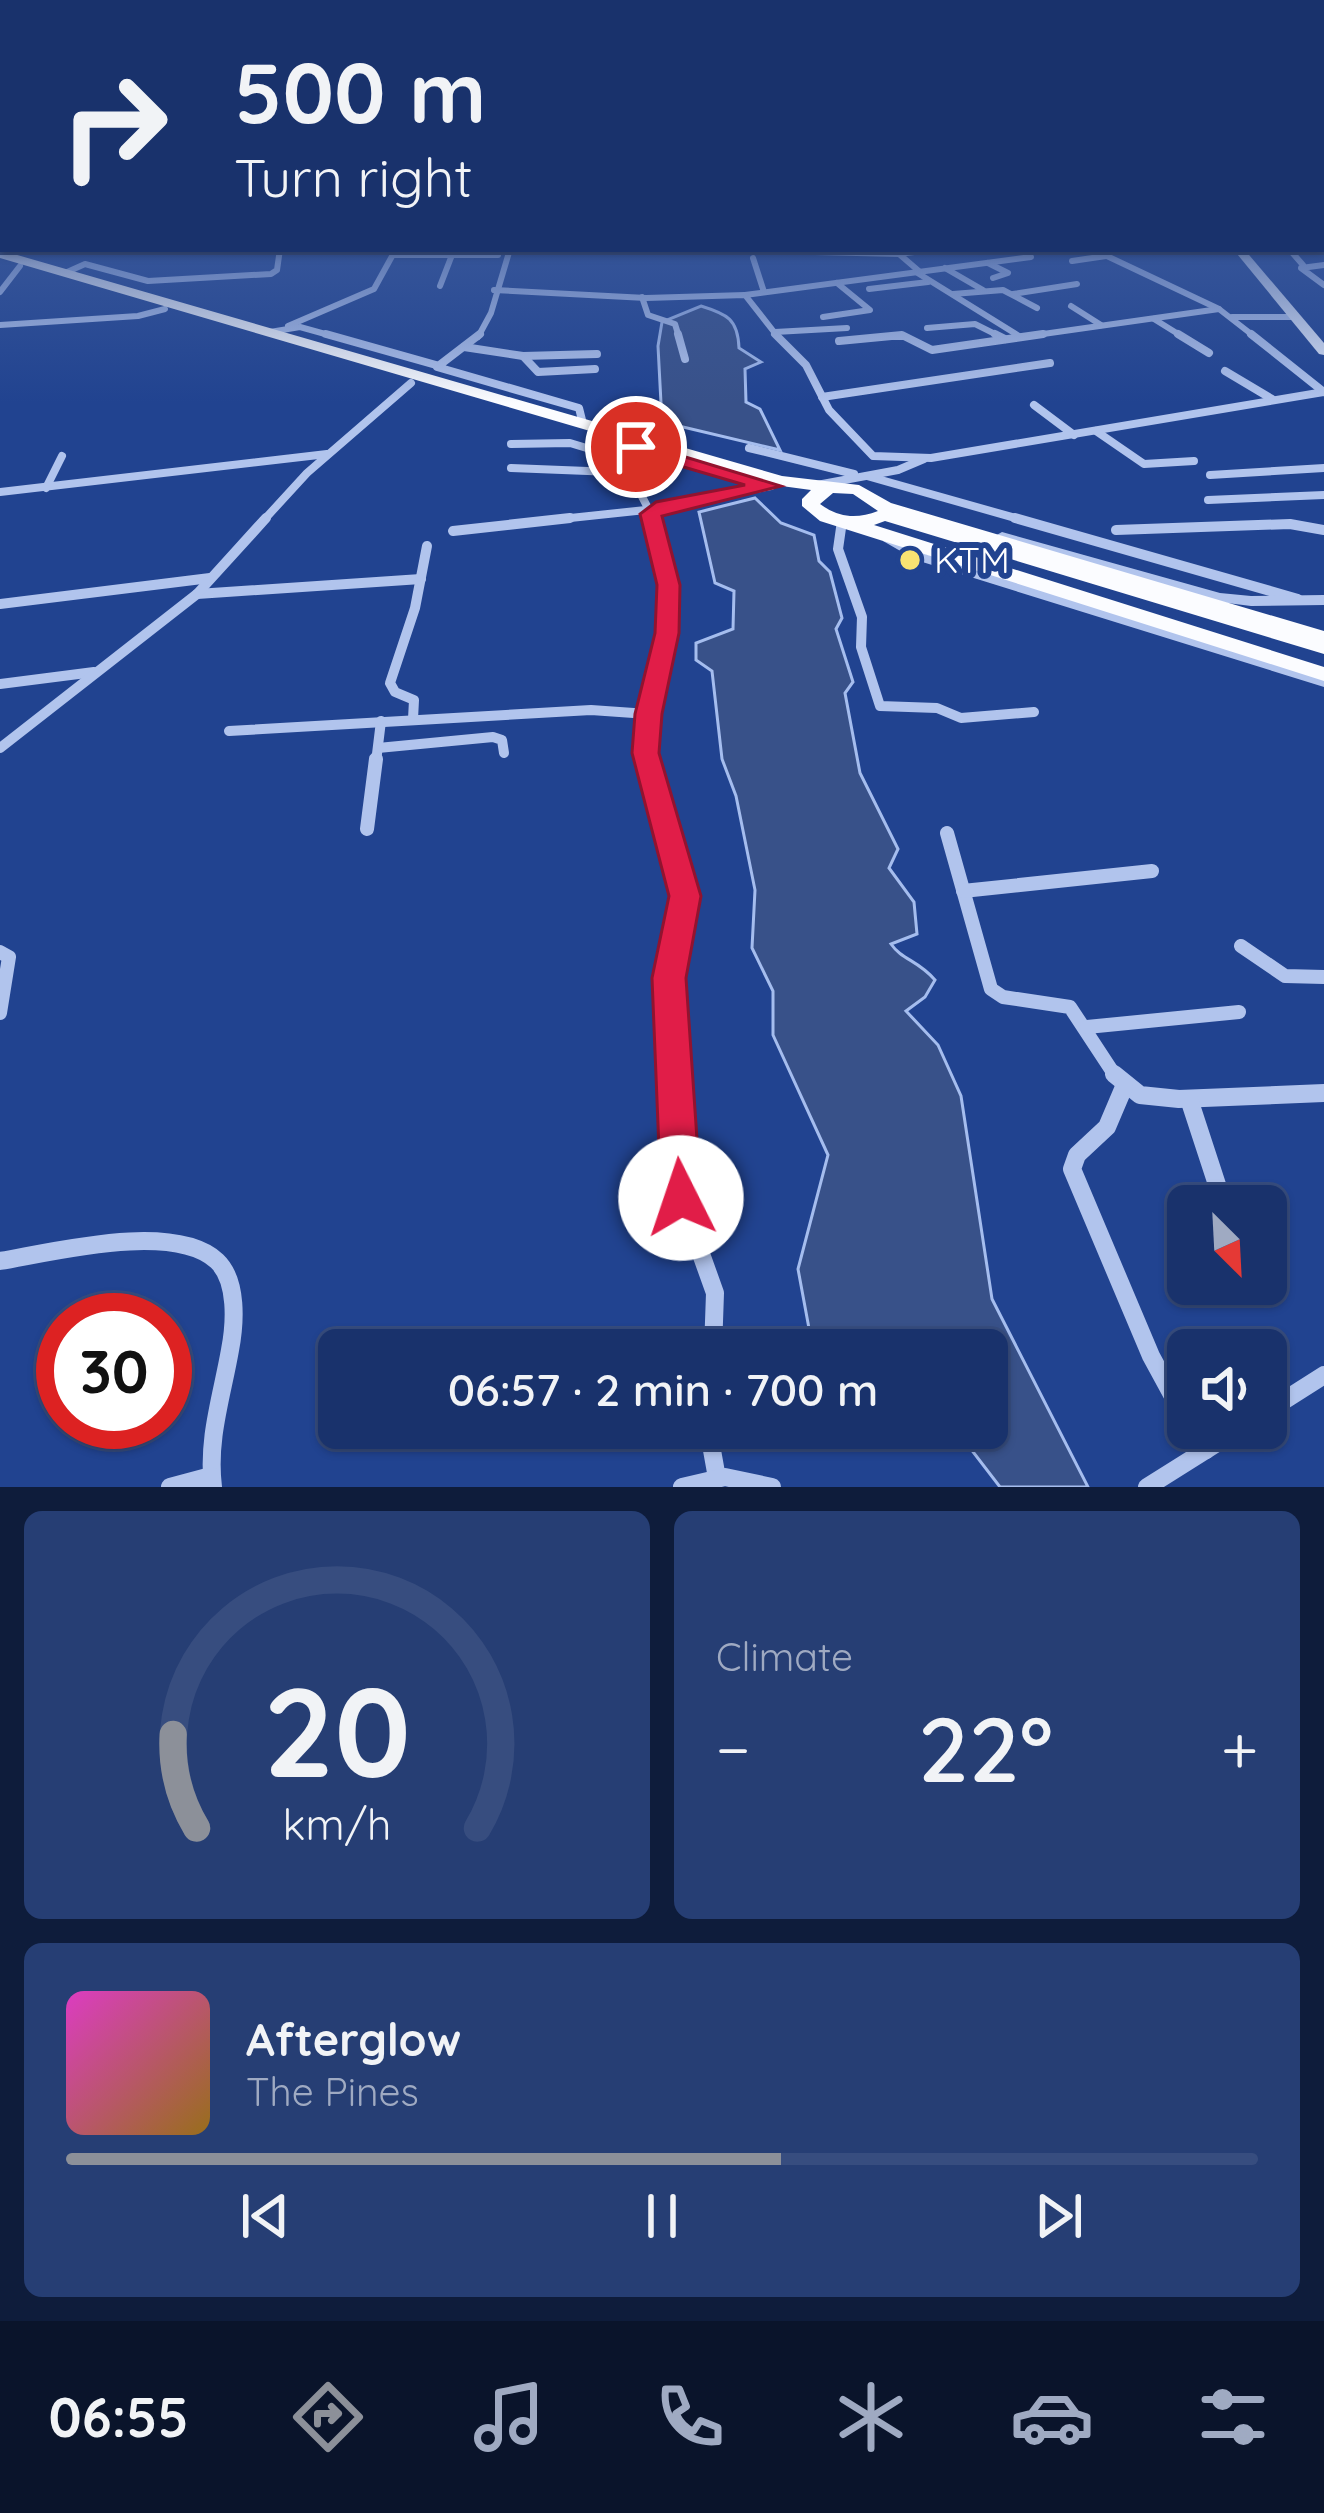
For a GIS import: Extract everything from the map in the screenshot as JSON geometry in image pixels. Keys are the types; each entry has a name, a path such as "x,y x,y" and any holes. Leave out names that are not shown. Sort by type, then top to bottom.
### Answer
{"highway":[{"path":"16,264 771,486 811,496 838,488 869,494 875,520"},
{"path":"30,264 278,329 811,496 825,518 875,520 1324,638"},
{"path":"875,520 1324,647"},
{"path":"875,520 1324,678"},
{"path":"931,536 1324,661"}],"main road":[{"path":"1254,264 1324,351"},
{"path":"1256,264 1324,338"}],"street":[{"path":"64,273 84,264"},
{"path":"86,264 148,281 271,274 278,264"},
{"path":"278,329 374,289 388,264"},
{"path":"440,286 448,264"},
{"path":"436,365 482,331 504,264"},
{"path":"755,264 764,292"},
{"path":"910,264 929,282 1020,337"},
{"path":"494,290 642,297 745,295 969,264"},
{"path":"992,264 1008,273 993,278"},
{"path":"1125,264 1232,317 1324,392"},
{"path":"1324,265 1303,265 1303,270 1324,285"},
{"path":"0,292 20,266"},
{"path":"945,268 984,290"},
{"path":"869,289 929,282"},
{"path":"823,317 870,310 837,283"},
{"path":"950,294 984,290 1013,294 1078,284"},
{"path":"1013,294 1037,308"},
{"path":"745,295 789,352 806,365 822,398 869,455 925,459 1324,392"},
{"path":"642,297 648,315 675,324 685,359"},
{"path":"1071,306 1102,326"},
{"path":"0,325 138,316 165,309"},
{"path":"838,341 902,335 932,350 1219,309"},
{"path":"1232,317 1296,317"},
{"path":"1153,319 1209,353"},
{"path":"927,328 975,324 1006,339"},
{"path":"776,332 847,328"},
{"path":"278,329 436,365 579,408 583,424"},
{"path":"464,347 524,356 597,354"},
{"path":"524,356 538,372 595,369"},
{"path":"822,398 1050,363"},
{"path":"1225,371 1273,400"},
{"path":"0,748 197,594 328,454 411,382"},
{"path":"1034,405 1073,435"},
{"path":"1096,431 1144,464 1194,461"},
{"path":"511,444 570,443 633,462 635,466 625,476"},
{"path":"749,448 1305,600"},
{"path":"0,492 328,454"},
{"path":"46,488 62,456"},
{"path":"811,496 925,459"},
{"path":"511,468 578,466 625,476 635,482 653,509"},
{"path":"1210,475 1324,467"},
{"path":"453,531 653,509 771,486"},
{"path":"1208,500 1324,495"},
{"path":"653,509 668,585 667,633 648,714 648,769 685,896 669,978 681,1198 686,1222 712,1276 713,1329"},
{"path":"1034,712 961,718 937,708 880,706 859,640 862,617 838,549 875,520 1219,597 1324,600"},
{"path":"1115,530 1289,524 1324,530"},
{"path":"413,719 414,700 395,692 390,683 427,546"},
{"path":"0,604 211,578"},
{"path":"197,594 421,579"},
{"path":"0,684 95,672"},
{"path":"229,731 591,710 648,714"},
{"path":"367,829 381,721"},
{"path":"378,748 493,737 502,740 504,753"},
{"path":"947,833 991,989 1004,997 1070,1007 1124,1087 1155,1100 1324,1093"},
{"path":"963,891 1152,872"},
{"path":"1241,946 1285,976 1324,977"},
{"path":"0,952 9,957 0,1013"},
{"path":"1088,1028 1239,1012"},
{"path":"1124,1087 1105,1135 1077,1155 1072,1169 1167,1390"},
{"path":"1189,1099 1217,1185"},
{"path":"0,1261 150,1242 194,1246 218,1261 232,1305 231,1347 207,1457 212,1482 170,1487"},
{"path":"1287,1399 1324,1375"},
{"path":"712,1449 717,1478"},
{"path":"1148,1487 1206,1450"},
{"path":"682,1487 717,1478 761,1485"}],"water":[{"path":"701,306 729,319 739,348 761,362 745,369 746,402 760,409 780,450 662,422 658,346 662,322"},
{"path":"755,498 781,523 814,535 819,561 830,572 842,618 836,629 853,682 845,693 860,773 898,849 889,868 914,902 917,934 891,944 935,980 925,997 906,1011 938,1045 961,1096 992,1299 1007,1329 809,1329 798,1269 828,1155 773,1035 773,991 752,948 755,890 736,796 722,759 712,671 696,660 696,643 733,629 734,591 715,583 699,512"},
{"path":"1008,1330 1088,1487 1000,1487 971,1449 1008,1449"}],"place":[{"name":"KTM","path":"910,560"}],"route":[{"path":"636,447 771,486 663,506 651,514 668,585 667,633 648,714 645,753 685,896 669,978 681,1198"}]}
